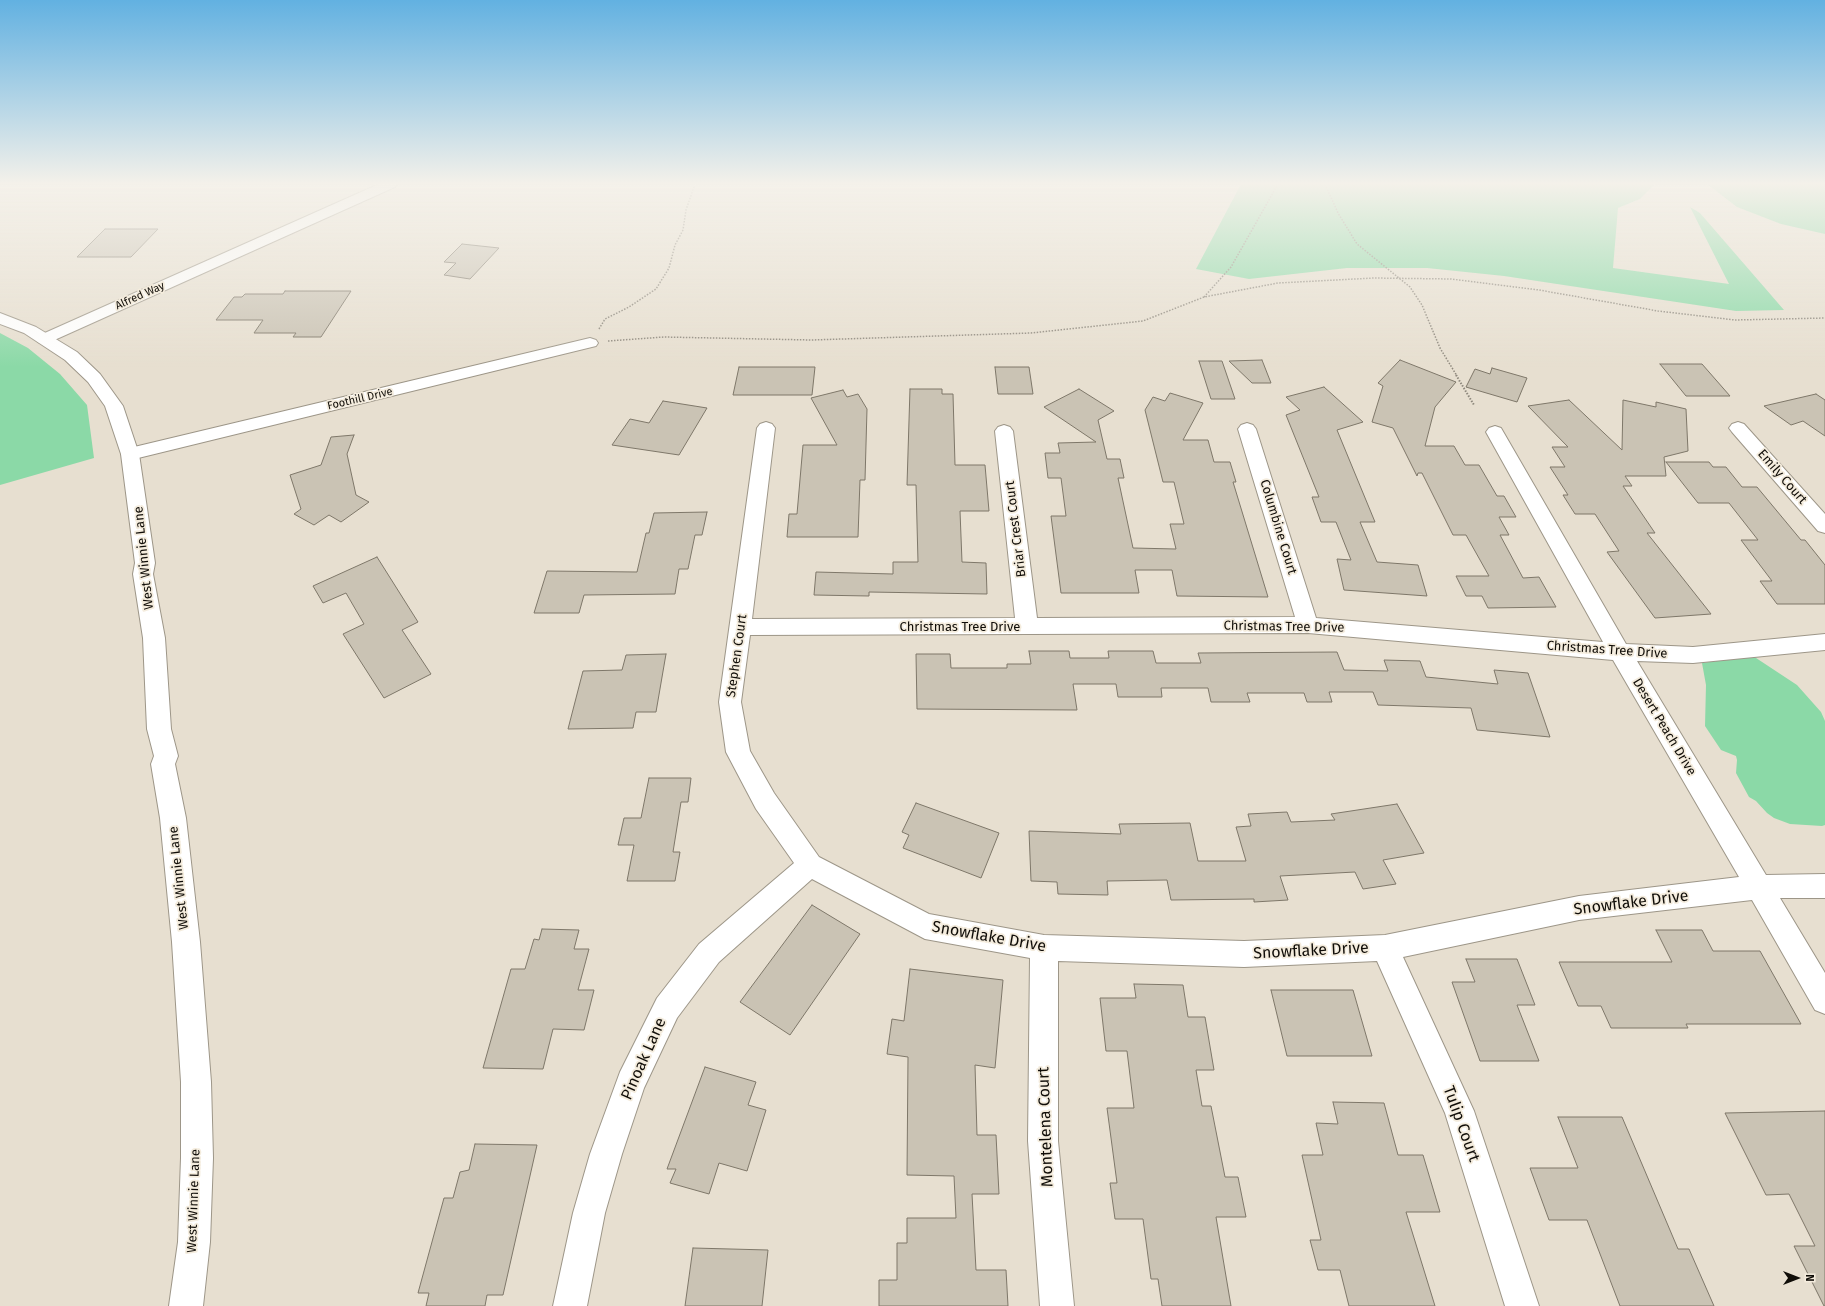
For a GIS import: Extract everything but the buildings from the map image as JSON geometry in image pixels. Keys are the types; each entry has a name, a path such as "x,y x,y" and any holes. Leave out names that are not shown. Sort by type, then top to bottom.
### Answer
{"street":[{"name":"Alfred Way","path":"44,339 254,245"},
{"name":"West Winnie Lane","path":"0,318 30,330 71,356 94,378 114,406 130,454 145,562 143,574 154,638 159,729 166,756 162,764 174,826 186,942 196,1074 197,1158 194,1242 186,1306"},
{"name":"Foothill Drive","path":"130,454 590,343"},
{"name":"Stephen Court","path":"766,428 730,702 738,752 765,801 810,865"},
{"name":"Emily Court","path":"1738,428 1825,526"},
{"name":"Columbine Court","path":"1247,429 1308,625"},
{"name":"Briar Crest Court","path":"1004,431 1027,626"},
{"name":"Desert Peach Drive","path":"1495,432 1620,652 1825,1000"},
{"name":"Christmas Tree Drive","path":"741,627 1308,625 1620,652 1693,655 1825,642"},
{"name":"Snowflake Drive","path":"810,865 925,926 1044,948 1244,954 1385,948 1580,908 1758,887 1811,885 1825,886"},
{"name":"Pinoak Lane","path":"570,1306 589,1213 606,1154 631,1083 667,1008 709,953 810,865"},
{"name":"Montelena Court","path":"1044,948 1043,1141 1057,1306"},
{"name":"Tulip Court","path":"1385,948 1459,1111 1522,1306"}],"path":[{"path":"590,343 605,320 630,307 656,289 669,268 675,245"},
{"path":"1204,297 1231,267 1243,245"},
{"path":"1359,245 1410,288 1422,305 1440,348 1474,405"},
{"path":"590,343 664,337 811,340 1031,333 1143,321 1204,297 1278,284 1374,278 1451,279 1539,290 1658,311 1735,320 1825,318"}],"green space":[{"path":"1209,245 1615,245 1613,268 1729,284 1709,245 1728,245 1784,310 1736,311 1504,276 1427,268 1347,268 1249,279 1196,269"},
{"path":"0,333 28,348 60,374 87,405 94,458 0,485"},
{"path":"1753,656 1797,685 1821,712 1825,721 1825,825 1790,824 1774,818 1767,813 1756,801 1749,797 1736,773 1736,756 1721,750 1705,726 1706,685 1702,663"}]}
